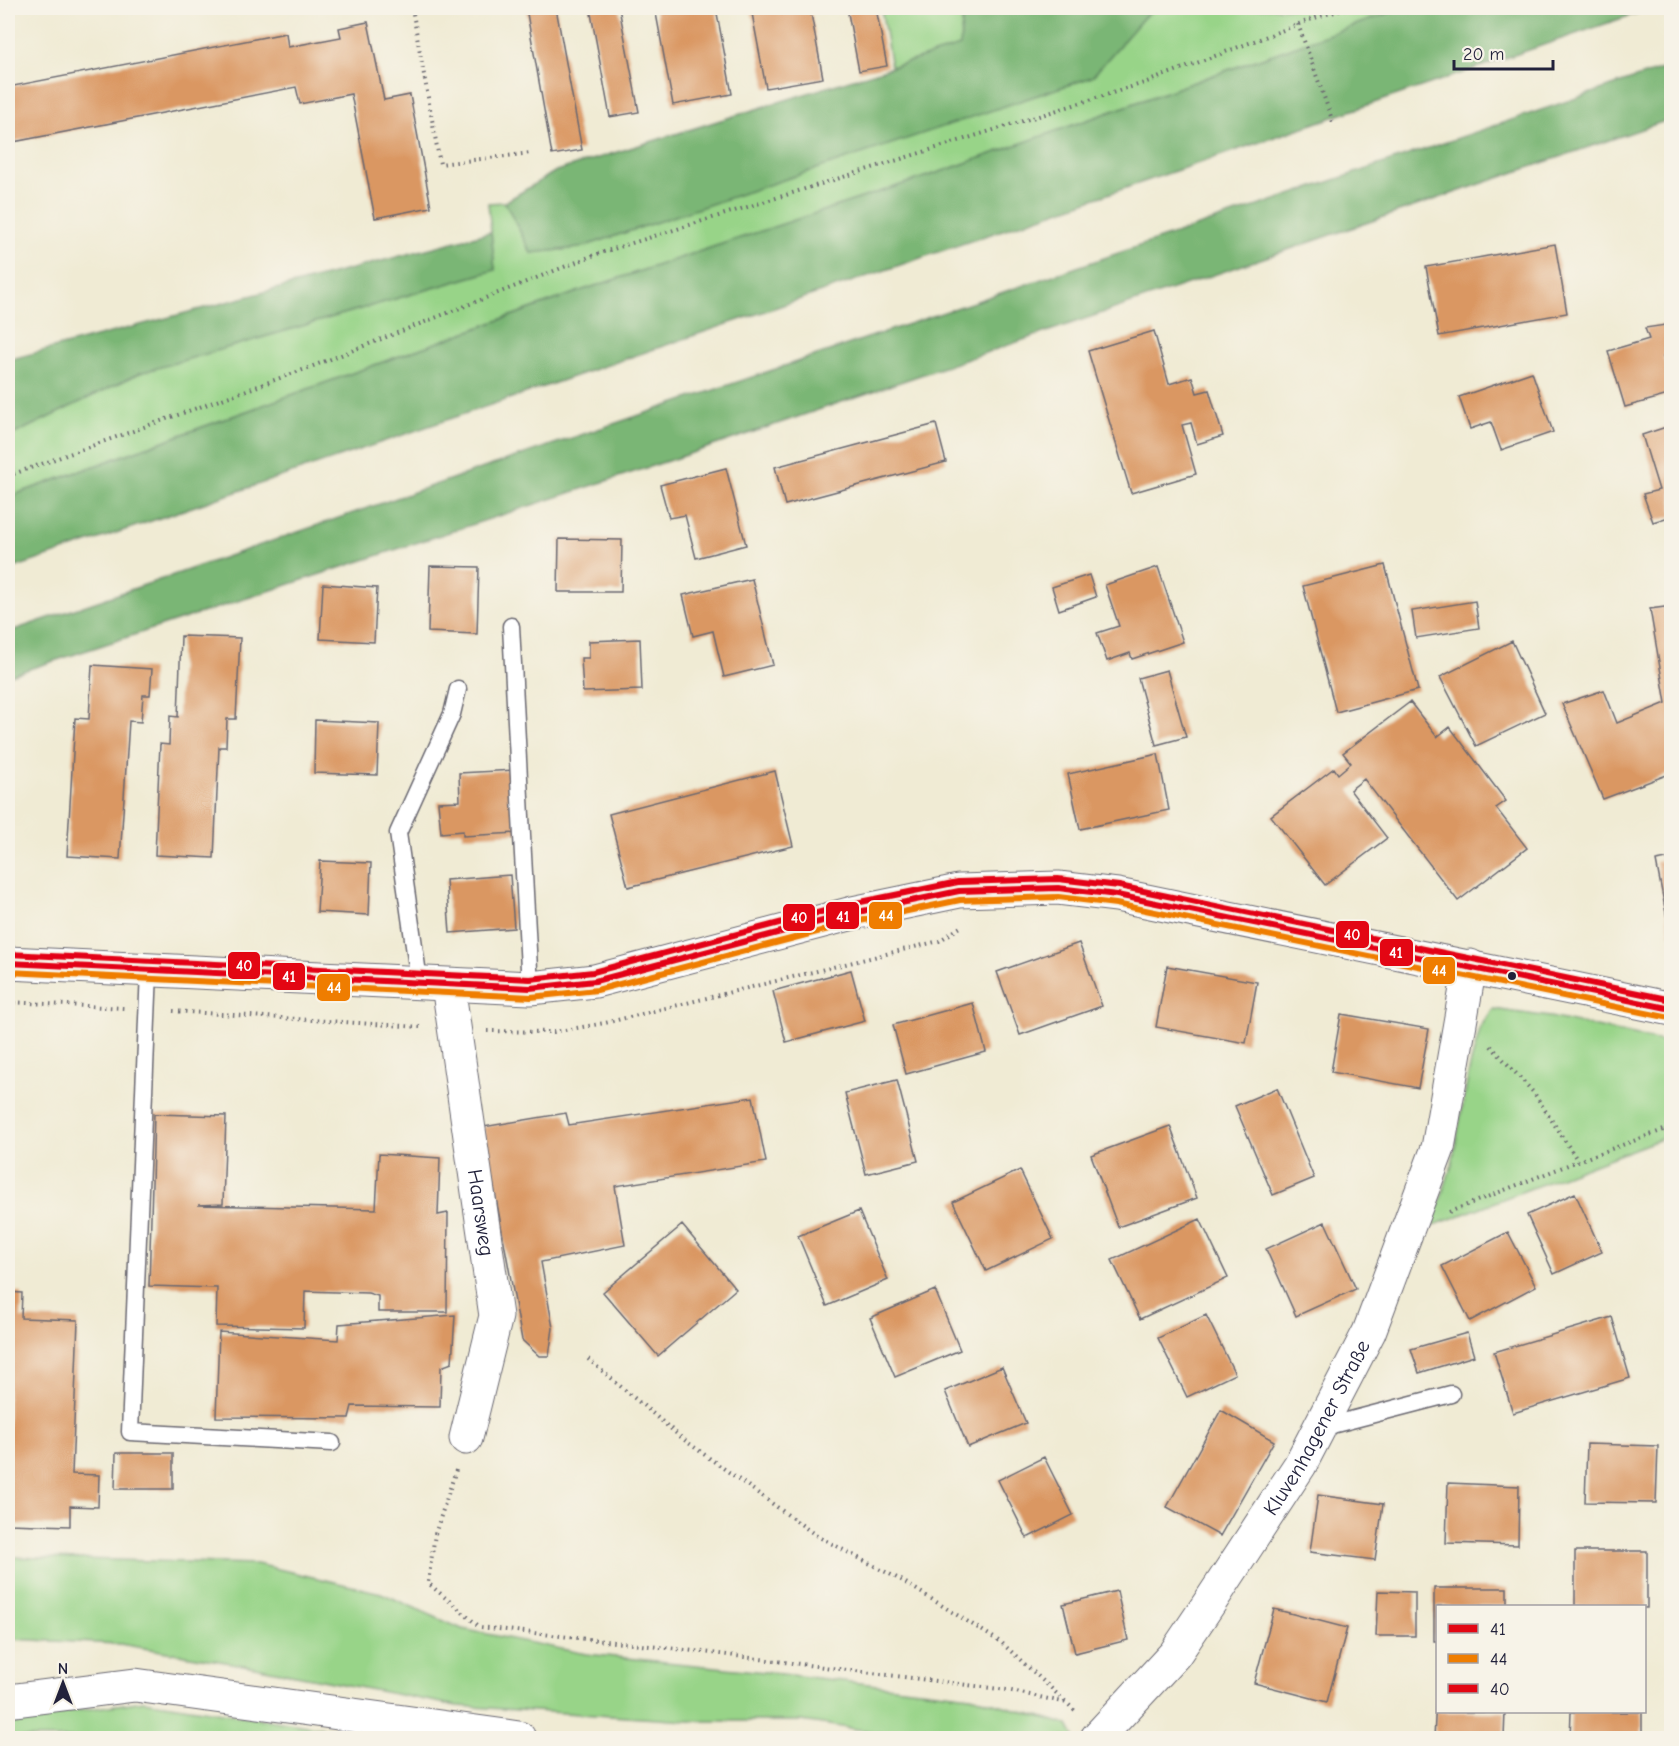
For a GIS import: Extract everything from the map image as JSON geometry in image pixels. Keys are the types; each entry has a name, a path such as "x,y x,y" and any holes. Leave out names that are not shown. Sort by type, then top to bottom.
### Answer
{"street":[{"path":"8,963 530,988 596,981 854,914 959,891 1058,888 1117,895 1671,1009"},
{"name":"Kluvenhagener Straße","path":"1099,1737 1175,1654 1300,1465 1369,1332 1438,1148 1470,966"},
{"name":"Haarsweg","path":"433,983 496,1316 466,1438"},
{"path":"8,1701 135,1685 519,1738"}],"lane":[{"path":"511,626 530,988"},
{"path":"433,983 399,833 452,714 458,689"},
{"path":"149,971 130,1432 332,1443"},
{"path":"1319,1428 1451,1394"}],"path":[{"path":"412,8 440,164 531,153"},
{"path":"8,476 297,372 597,254 1144,83 1298,24 1350,8"},
{"path":"1298,24 1333,122"},
{"path":"1462,1015 1534,1093 1578,1161"},
{"path":"1409,1228 1671,1127"},
{"path":"588,1359 683,1439 817,1536 900,1580 1002,1643 1067,1703 1099,1737"},
{"path":"466,1438 435,1534 428,1583 480,1627 1007,1690 1067,1703"}],"green space":[{"path":"881,8 963,8 961,46 891,67"},
{"path":"963,8 1157,8 1144,17 1092,77 579,248 531,253 505,202 556,171 960,46"},
{"path":"1157,8 1403,8 946,170 583,290 8,497 8,437 139,373 495,270 488,203 505,202 531,253 579,248 1091,77 1144,17"},
{"path":"1403,8 1652,8 8,570 8,497 583,290 946,170"},
{"path":"1671,66 1671,119 686,455 8,676 8,632 498,463"},
{"path":"491,232 495,270 140,373 8,437 8,360"},
{"path":"1493,1009 1550,1017 1671,1043 1671,1135 1432,1226 1452,1164 1470,1066 1481,1026"},
{"path":"8,1557 257,1564 381,1593 462,1629 586,1654 971,1696 1068,1725 1075,1738 916,1738 802,1721 688,1721 457,1706 120,1644 8,1639"},
{"path":"144,1701 385,1738 8,1738 8,1721"}],"building":[{"path":"526,8 556,8 582,150 552,155"},
{"path":"590,8 619,8 639,112 610,117"},
{"path":"655,8 716,8 732,94 673,105"},
{"path":"751,8 810,8 823,78 766,88"},
{"path":"847,8 876,8 887,66 859,71"},
{"path":"368,22 384,100 410,95 431,207 375,218 351,94 300,104 296,87 8,143 8,87 286,33 288,47 341,37 339,28"},
{"path":"1555,244 1567,313 1439,336 1426,267"},
{"path":"1672,324 1672,354 1663,357 1672,386 1672,394 1625,407 1608,351 1649,339 1645,328"},
{"path":"1154,331 1169,384 1192,377 1197,393 1209,390 1223,436 1197,444 1191,423 1182,425 1196,474 1131,493 1088,351"},
{"path":"1532,372 1553,432 1501,450 1491,422 1470,429 1459,397"},
{"path":"936,424 946,462 785,505 775,467"},
{"path":"1672,425 1672,516 1653,522 1643,494 1659,490 1642,435"},
{"path":"726,468 746,545 696,558 685,515 669,518 660,485"},
{"path":"559,539 622,540 621,592 558,592"},
{"path":"1385,565 1418,690 1336,712 1303,586"},
{"path":"430,566 479,567 477,634 428,632"},
{"path":"1158,567 1183,642 1132,659 1130,653 1107,661 1097,633 1119,626 1105,585"},
{"path":"1089,575 1096,597 1059,610 1052,587"},
{"path":"752,579 773,665 724,677 713,631 693,636 683,595"},
{"path":"323,584 377,588 374,642 320,639"},
{"path":"1475,601 1479,628 1416,638 1412,611"},
{"path":"1672,606 1672,773 1603,799 1562,704 1604,690 1617,723 1666,703 1650,609"},
{"path":"181,636 240,638 236,719 227,719 226,747 219,747 214,858 155,855 160,744 169,745 170,716 178,717"},
{"path":"640,639 642,690 583,692 581,658 589,658 589,641"},
{"path":"1512,641 1545,713 1476,746 1440,677"},
{"path":"92,665 152,669 150,695 143,695 141,722 129,721 120,859 67,856 75,718 89,719"},
{"path":"1167,670 1186,737 1156,745 1138,678"},
{"path":"1410,702 1437,737 1450,727 1506,801 1496,808 1527,848 1458,901 1364,779 1350,790 1387,838 1325,885 1271,816 1334,768 1338,774 1351,763 1343,753"},
{"path":"315,720 379,723 377,775 314,773"},
{"path":"1158,754 1169,810 1080,829 1068,774"},
{"path":"515,770 519,833 463,836 463,831 441,833 438,802 460,801 459,773"},
{"path":"775,771 793,846 628,887 609,814"},
{"path":"1672,858 1672,934 1670,934 1656,861"},
{"path":"320,861 371,863 369,915 317,912"},
{"path":"510,875 514,928 450,933 446,880"},
{"path":"1079,943 1102,1006 1020,1035 997,972"},
{"path":"1167,966 1257,982 1246,1043 1156,1027"},
{"path":"851,970 865,1021 786,1042 773,991"},
{"path":"973,1003 986,1052 906,1074 893,1025"},
{"path":"1341,1014 1429,1029 1418,1088 1331,1072"},
{"path":"897,1080 918,1161 866,1174 845,1093"},
{"path":"1277,1088 1314,1178 1273,1195 1235,1106"},
{"path":"753,1097 766,1162 615,1186 625,1245 541,1262 553,1328 549,1356 539,1356 522,1340 483,1127 566,1113 569,1125"},
{"path":"154,1114 226,1116 223,1204 198,1205 376,1209 379,1154 440,1158 438,1215 448,1213 447,1312 378,1312 378,1296 368,1293 305,1291 304,1328 216,1326 217,1288 149,1286"},
{"path":"1170,1126 1197,1198 1118,1227 1091,1155"},
{"path":"1020,1170 1053,1239 986,1271 953,1202"},
{"path":"1575,1193 1602,1252 1554,1274 1527,1215"},
{"path":"859,1211 888,1280 827,1306 798,1236"},
{"path":"1200,1219 1228,1278 1140,1319 1112,1260"},
{"path":"1325,1222 1356,1289 1296,1316 1266,1249"},
{"path":"682,1225 736,1289 658,1356 603,1292"},
{"path":"1508,1232 1536,1286 1470,1321 1442,1266"},
{"path":"935,1290 960,1350 895,1377 870,1318"},
{"path":"8,1292 22,1293 21,1318 78,1320 72,1474 99,1475 98,1507 70,1506 70,1526 8,1524"},
{"path":"455,1315 452,1363 441,1367 440,1407 352,1406 349,1418 216,1417 219,1332 338,1340 339,1324"},
{"path":"1206,1315 1235,1374 1187,1397 1158,1338"},
{"path":"1612,1317 1630,1378 1513,1413 1494,1352"},
{"path":"1467,1333 1474,1356 1419,1373 1411,1349"},
{"path":"1002,1367 1026,1423 968,1447 945,1391"},
{"path":"1221,1410 1274,1441 1220,1536 1167,1507"},
{"path":"1587,1444 1658,1446 1656,1503 1585,1502"},
{"path":"116,1453 173,1453 173,1489 115,1489"},
{"path":"1044,1457 1073,1515 1027,1538 998,1480"},
{"path":"1448,1483 1519,1486 1518,1545 1446,1543"},
{"path":"1318,1495 1383,1504 1375,1560 1310,1552"},
{"path":"1575,1551 1647,1551 1647,1608 1646,1605 1575,1605"},
{"path":"1434,1588 1507,1588 1507,1605 1436,1605 1436,1641 1434,1641"},
{"path":"1117,1591 1128,1640 1075,1653 1063,1604"},
{"path":"1378,1591 1415,1592 1415,1636 1376,1636"},
{"path":"1274,1609 1347,1628 1327,1702 1254,1683"},
{"path":"1436,1699 1436,1713 1505,1713 1504,1738 1434,1738"},
{"path":"1571,1713 1642,1713 1642,1738 1570,1738"}],"transit line":[{"name":"40","path":"8,954 530,979 593,972 851,904 958,882 1058,879 1119,886 1672,1000"},
{"name":"41","path":"8,963 530,988 595,981 853,913 959,891 1058,888 1117,895 1672,1009"},
{"name":"44","path":"8,972 531,997 597,990 855,922 960,900 1058,897 1116,904 1670,1018"}]}
